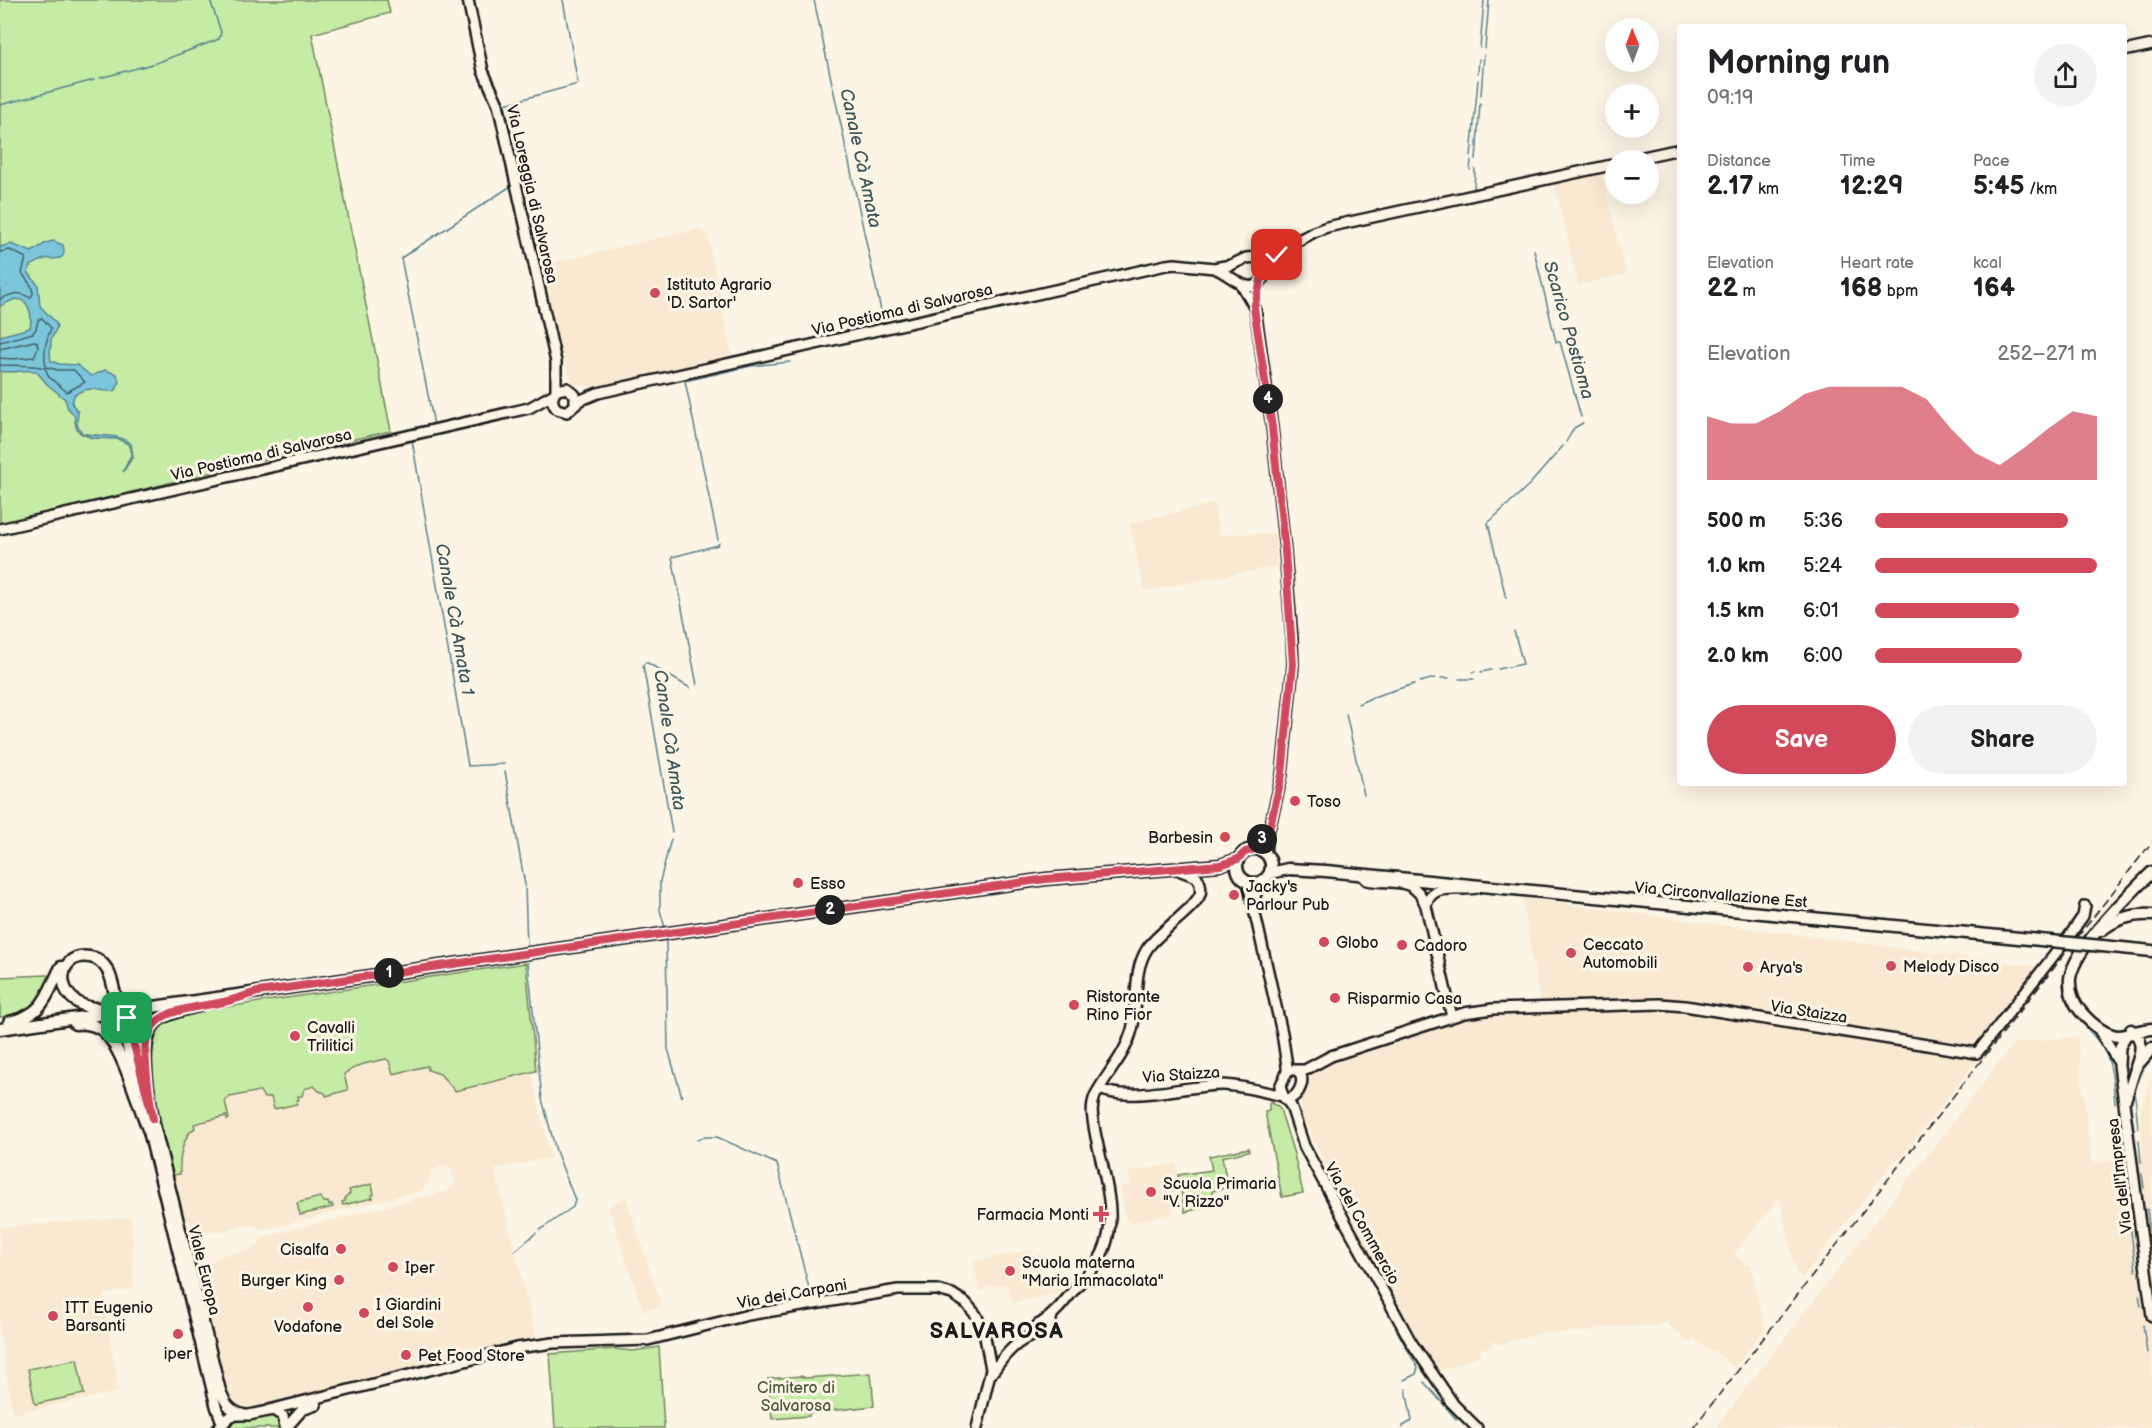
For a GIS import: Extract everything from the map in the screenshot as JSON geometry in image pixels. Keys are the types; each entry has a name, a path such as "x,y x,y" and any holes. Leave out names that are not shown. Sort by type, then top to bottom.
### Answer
{"main road":[{"path":"1263,854 1271,866 1270,873 1265,879 1253,883 1239,876 1237,865 1245,852 1263,854 1288,869"},
{"path":"0,1030 1071,876 1237,865"},
{"path":"1270,873 1288,869"},
{"name":"Via Circonvallazione Est","path":"1288,869 2152,951"},
{"path":"2152,872 2115,910 2091,940 2073,968 2070,989 2078,1008 2096,1025 2131,1032 2152,1029"},
{"path":"2091,940 2109,925 2121,919 2152,915"},
{"path":"2106,946 2152,956"},
{"path":"0,1023 20,1019 37,1010 48,996 64,961 82,951 98,954 110,963 115,973 120,1003 110,975 100,962 90,957 82,957 73,960 68,965 63,975 64,988 72,999 87,1006 103,1009 166,1001 194,1001"},
{"path":"150,1124 146,1044 154,1024 175,1012 230,1001 258,992"},
{"path":"124,1018 150,1124"},
{"path":"0,1030 80,1023 91,1024 102,1030 117,1050 150,1124"},
{"path":"2131,1032 2142,1048 2136,1066"},
{"path":"2136,1066 2152,1048"}],"street":[{"name":"Via Loreggia di Salvarosa","path":"468,0 483,71 498,104 510,153 556,362 555,393"},
{"path":"2127,50 2152,45"},
{"path":"1659,154 1677,150"},
{"name":"Via Postioma di Salvarosa","path":"576,404 598,393 1166,265 1214,268 1246,258 1278,254 1323,228 1605,166"},
{"name":"Via Postioma di Salvarosa","path":"1262,278 1278,254"},
{"path":"1254,258 1262,265 1262,278 1254,308"},
{"path":"1238,262 1235,272 1254,308 1272,427 1292,639 1292,675 1283,765 1263,854"},
{"name":"Via Postioma di Salvarosa","path":"1214,268 1239,282"},
{"path":"1239,282 1252,286 1262,278"},
{"name":"Via Loreggia di Salvarosa","path":"556,362 571,390"},
{"path":"562,388 571,390 575,395 576,404 567,412 557,409 552,400 555,393 562,388"},
{"name":"Via Postioma di Salvarosa","path":"571,390 598,393"},
{"name":"Via Postioma di Salvarosa","path":"529,408 555,393"},
{"name":"Via Postioma di Salvarosa","path":"0,529 529,408 557,409"},
{"path":"976,1428 983,1394 994,1361 1040,1328 1096,1264 1104,1249 1109,1232 1110,1204 1092,1113 1094,1101 1119,1060 1130,1036 1134,1020 1139,968 1143,956 1161,932 1195,902 1201,891 1197,876 1169,868"},
{"path":"1362,875 1370,881 1402,884 1419,891 1426,906 1452,1017"},
{"path":"1253,883 1253,907 1286,1056 1296,1073 1273,1090 1264,1093"},
{"path":"1426,906 1431,894 1439,889 1466,890 1483,886"},
{"name":"Via Staizza","path":"1296,1073 1331,1056 1452,1017 1493,1009 1671,1004 1977,1053 2070,935 2082,918 2085,906"},
{"name":"Via dell'Impresa","path":"2096,1025 2112,1048 2119,1065"},
{"name":"Via dell'Impresa","path":"2131,1032 2120,1048 2119,1065 2152,1316"},
{"name":"Via dell'Impresa","path":"2125,1104 2136,1066"},
{"name":"Via del Commercio","path":"1294,1116 1296,1073"},
{"path":"1282,1082 1280,1088 1284,1097"},
{"name":"Via Staizza","path":"1100,1089 1119,1093 1161,1093 1221,1085 1291,1099 1296,1096"},
{"name":"Via del Commercio","path":"1284,1097 1308,1153 1411,1342 1452,1402 1477,1428"},
{"name":"Viale Europa","path":"150,1124 222,1426"},
{"name":"Viale Europa","path":"150,1124 217,1381 227,1406 234,1412 244,1415"},
{"name":"Via dei Carpani","path":"222,1426 234,1415 269,1410 494,1353 544,1344 656,1339 738,1317 898,1290 920,1289 950,1293 966,1303 980,1323 994,1361"},
{"name":"Via dei Carpani","path":"289,1426 299,1413 312,1406 489,1360 572,1344"},
{"path":"269,1410 280,1413 289,1426"}],"shaded area":[{"path":"1601,172 1605,188 1605,204 1609,204 1626,274 1578,285 1554,184"},
{"path":"699,229 708,235 731,351 740,356 589,387 572,382 547,319 537,266"},
{"path":"1214,503 1219,534 1275,534 1278,566 1144,591 1129,524"},
{"path":"1522,898 2041,967 1999,1021 1986,1049 1802,1278 1796,1273 1779,1198 1734,1254 1746,1265 1751,1264 1765,1329 1734,1368 1713,1350 1711,1352 1694,1339 1689,1344 1666,1322 1657,1326 1594,1328 1591,1331 1550,1334 1546,1332 1499,1345 1497,1341 1492,1343 1492,1346 1481,1350 1482,1354 1435,1372 1339,1195 1303,1118 1300,1100 1311,1076 1329,1065 1475,1017 1542,1015"},
{"path":"2077,1036 2092,1163 2143,1156 2140,1112 2152,1075 2152,1428 1715,1428 2014,1043"},
{"path":"386,1059 389,1061 393,1074 427,1066 440,1074 455,1091 531,1072 551,1157 495,1170 538,1342 256,1410 237,1410 227,1400 211,1343 201,1284 204,1272 210,1263 222,1255 250,1250 258,1246 263,1237 447,1191 455,1184 450,1166 437,1167 432,1171 428,1184 420,1191 263,1230 248,1225 206,1233 193,1227 183,1214 173,1175 180,1174 186,1136 194,1124 226,1116 227,1119 225,1101 230,1097 258,1090 264,1098 322,1084 356,1066"},
{"name":"Scuola Primaria \"V. Rizzo\"","path":"1176,1163 1182,1196 1177,1197 1178,1204 1173,1207 1172,1213 1131,1223 1126,1221 1120,1187 1131,1185 1128,1172"},
{"path":"626,1197 662,1306 643,1311 608,1207"},
{"name":"ITT Eugenio Barsanti","path":"132,1217 134,1289 103,1294 119,1392 13,1414 0,1338 0,1227"},
{"name":"Scuola materna \"Maria Immacolata\"","path":"1030,1250 1032,1256 1041,1254 1046,1280 1060,1278 1065,1281 1067,1290 1013,1303 1006,1284 986,1287 980,1292 973,1261"}],"green space":[{"path":"0,0 387,0 390,13 312,34 391,431 0,524"},
{"path":"526,963 536,1071 455,1091 440,1074 428,1070 427,1066 393,1074 389,1061 386,1059 359,1066 344,1074 348,1090 326,1096 314,1086 304,1089 302,1096 298,1096 299,1100 296,1100 297,1104 274,1109 271,1097 264,1098 260,1091 230,1097 225,1101 229,1119 227,1120 226,1116 194,1124 195,1128 187,1137 182,1149 180,1174 173,1175 153,1077 153,1040 158,1028 165,1022 191,1012"},
{"path":"50,976 50,981 47,993 34,1007 21,1014 0,1017 0,977"},
{"path":"1272,1100 1272,1104 1280,1109 1303,1193 1282,1197 1265,1112 1269,1111 1269,1104"},
{"path":"1249,1148 1249,1151 1222,1157 1228,1188 1212,1191 1214,1205 1185,1212 1178,1175 1212,1170 1209,1156"},
{"path":"372,1184 373,1198 343,1205 342,1202 350,1193 349,1190"},
{"path":"320,1197 333,1207 300,1215 297,1203"},
{"path":"659,1347 664,1428 555,1428 550,1354 615,1349 633,1351"},
{"path":"77,1359 84,1394 35,1404 28,1369"},
{"name":"Cimitero di Salvarosa","path":"871,1373 874,1406 772,1419 768,1379"},
{"path":"271,1414 278,1416 281,1428 228,1428 233,1420"}],"water":[{"path":"53,241 63,245 62,257 44,259 30,266 28,272 38,285 40,306 56,323 57,327 51,340 51,361 77,365 91,376 105,370 117,374 119,383 116,390 87,389 74,395 72,404 78,412 77,424 82,433 120,438 131,444 133,456 123,472 131,455 131,448 128,444 118,439 92,438 80,433 65,399 36,371 0,371 0,336 30,328 31,319 30,310 22,300 15,299 0,306 0,247 11,244 32,252"}],"waterway":[{"path":"100,78 156,63 219,39 221,32 210,0"},
{"name":"Canale Cà Amata 1","path":"512,147 505,104 578,84 563,0"},
{"name":"Canale Cà Amata","path":"814,0 883,320"},
{"name":"Scarico Postioma","path":"1480,48 1484,0"},
{"path":"1485,49 1489,0"},
{"path":"1481,95 1484,55"},
{"name":"Scarico Postioma","path":"1478,73 1479,59"},
{"path":"0,105 94,80"},
{"name":"Scarico Postioma","path":"1471,156 1478,80"},
{"path":"1476,160 1480,103"},
{"name":"Scarico Postioma","path":"1470,170 1471,161"},
{"path":"1474,189 1475,169"},
{"name":"Canale Cà Amata 1","path":"434,425 401,258 511,186"},
{"name":"Scarico Postioma","path":"1534,250 1556,342 1560,342 1581,417"},
{"name":"Canale Cà Amata","path":"803,351 827,346"},
{"name":"Canale Cà Amata","path":"718,540 685,381 751,366 790,362"},
{"name":"Scarico Postioma","path":"1566,442 1574,428 1583,423"},
{"name":"Canale Cà Amata 1","path":"412,440 468,766 504,764"},
{"name":"Scarico Postioma","path":"1506,598 1488,523 1530,484 1563,446"},
{"name":"Canale Cà Amata","path":"697,685 672,557 719,543"},
{"name":"Scarico Postioma","path":"1498,669 1523,664 1514,631"},
{"name":"Canale Cà Amata","path":"672,832 643,665 646,662 690,688"},
{"name":"Scarico Postioma","path":"1481,672 1491,670"},
{"name":"Scarico Postioma","path":"1420,682 1435,678"},
{"name":"Scarico Postioma","path":"1441,678 1449,678"},
{"name":"Scarico Postioma","path":"1459,679 1474,679"},
{"name":"Scarico Postioma","path":"1358,704 1414,684"},
{"name":"Scarico Postioma","path":"1346,714 1364,795"},
{"name":"Canale Cà Amata 1","path":"505,771 525,885 527,948"},
{"name":"Canale Cà Amata","path":"665,928 660,910 660,881 671,839"},
{"name":"Canale Cà Amata","path":"666,941 668,1049 682,1097"},
{"name":"Canale Cà Amata 1","path":"528,963 542,1099 556,1151 575,1200 573,1207 540,1230"},
{"path":"2065,975 2064,987 2070,1007 2099,1042 2108,1058 2115,1103"},
{"path":"2138,1082 2152,1057"},
{"path":"2135,1094 2138,1129"},
{"name":"Scarico Postioma","path":"1287,1111 1299,1150 1346,1235"},
{"name":"Canale Cà Amata","path":"697,1140 717,1137 777,1164 812,1300"},
{"path":"2139,1140 2141,1163"},
{"path":"2142,1174 2144,1188"},
{"path":"2147,1209 2152,1251"},
{"path":"2130,1224 2136,1271"},
{"name":"Canale Cà Amata 1","path":"515,1251 536,1233"},
{"path":"1390,1290 1410,1328"},
{"path":"2139,1295 2141,1306"},
{"path":"2143,1325 2147,1353"},
{"name":"Scarico Postioma","path":"1397,1331 1418,1368 1416,1374 1404,1380"},
{"path":"1416,1339 1421,1348"},
{"path":"1424,1382 1457,1420"},
{"name":"Scarico Postioma","path":"1403,1428 1412,1421 1406,1389"}],"tunnel":[{"path":"123,1002 127,1018"}],"railway":[{"path":"2077,938 2152,842"},
{"path":"1693,1428 2068,950"}],"place":[{"name":"Istituto Agrario 'D. Sartor'","path":"655,293"},
{"name":"Toso","path":"1295,801"},
{"name":"Barbesin","path":"1225,837"},
{"name":"Esso","path":"798,883"},
{"name":"Jacky's Parlour Pub","path":"1234,895"},
{"name":"Globo","path":"1324,942"},
{"name":"Cadoro","path":"1402,945"},
{"name":"Ceccato Automobili","path":"1571,953"},
{"name":"Melody Disco","path":"1891,966"},
{"name":"Arya's","path":"1748,967"},
{"name":"Risparmio Casa","path":"1335,998"},
{"name":"Ristorante Rino Fior","path":"1074,1005"},
{"name":"Cavalli Trilitici","path":"295,1036"},
{"name":"Scuola Primaria \"V. Rizzo\"","path":"1151,1192"},
{"name":"Farmacia Monti","path":"1101,1214"},
{"name":"Cisalfa","path":"341,1249"},
{"name":"Iper","path":"393,1267"},
{"name":"Scuola materna \"Maria Immacolata\"","path":"1010,1271"},
{"name":"Burger King","path":"339,1280"},
{"name":"Vodafone","path":"308,1307"},
{"name":"I Giardini del Sole","path":"364,1313"},
{"name":"ITT Eugenio Barsanti","path":"53,1316"},
{"name":"iper","path":"178,1334"},
{"name":"Pet Food Store","path":"406,1355"}],"district":[{"name":"SALVAROSA","path":"997,1330"}],"route":[{"path":"127,1018 153,1119 146,1049 149,1032 160,1019 198,1006 221,1003 258,992 1046,879 1220,865 1238,859 1248,850 1255,849 1268,832 1282,775 1293,664 1285,551 1272,427 1254,308 1261,280 1277,255"}]}
